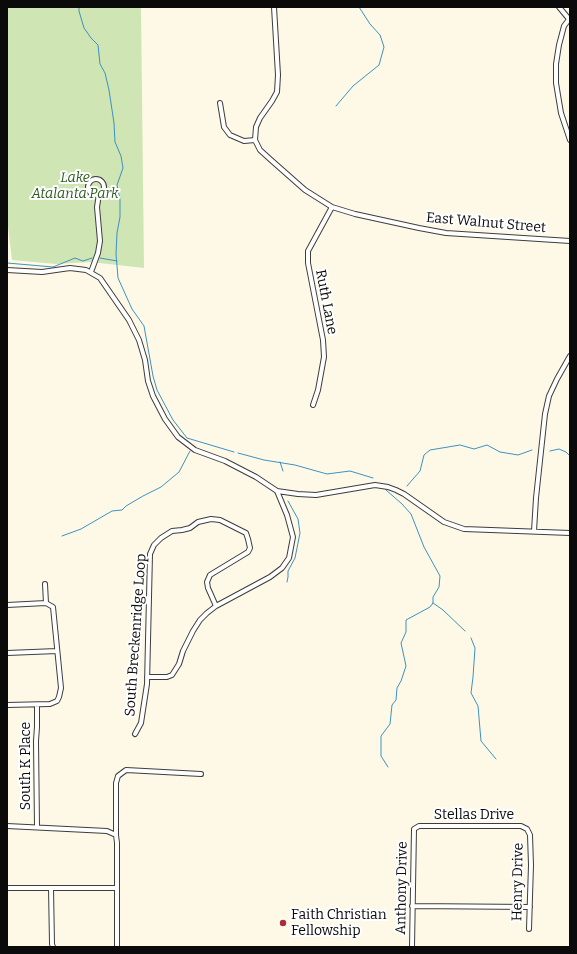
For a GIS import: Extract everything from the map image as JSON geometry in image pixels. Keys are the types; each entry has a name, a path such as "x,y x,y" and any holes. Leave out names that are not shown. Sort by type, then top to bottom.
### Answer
{"street":[{"path":"220,103 224,126 230,135 244,141 255,140 256,127 260,118 277,92 278,75 274,7"},
{"path":"559,7 569,19 564,26 559,45 556,64 556,83 561,114 570,140"},
{"name":"East Walnut Street","path":"255,140 260,150 283,171 305,190 332,207 377,219 446,233 570,242"},
{"path":"91,272 98,253 100,241 96,207 99,194"},
{"name":"Ruth Lane","path":"313,405 318,390 324,357 323,340 308,263 308,251 332,207"},
{"path":"7,270 42,272 70,268 86,270 100,278 129,320 139,340 145,360 148,381 153,396 165,419 178,437 195,450 225,461 256,477 277,491 316,495 375,485 396,490 436,517 464,529 570,533"},
{"path":"534,531 545,414 549,396 570,356"},
{"path":"147,677 167,677 172,675 179,664 193,631 200,620 216,606 270,578 282,568 289,558 293,537 292,529 277,491"},
{"name":"South Breckenridge Loop","path":"135,734 141,724 147,677 150,554 154,545 161,538 172,531 190,528 198,522 211,519 220,520 246,533 250,548 248,552 210,575 207,582 216,606"},
{"path":"45,584 46,603"},
{"path":"7,606 46,603 53,608 61,688 60,696 57,701 50,704 7,705"},
{"path":"7,653 57,651"},
{"name":"South K Place","path":"37,705 37,827"},
{"path":"117,947 116,783 118,776 126,770 201,774"},
{"path":"7,826 107,831 116,835"},
{"name":"Stellas Drive","path":"414,829 419,826 521,826 527,829 530,835"},
{"name":"Anthony Drive","path":"412,947 414,829"},
{"name":"Henry Drive","path":"529,929 530,835"},
{"path":"7,888 117,888"},
{"path":"51,888 53,947"},
{"path":"412,906 530,907"}],"green space":[{"name":"Lake Atalanta Park","path":"7,7 141,7 144,268 91,262 56,264 12,260 7,218"}],"waterway":[{"path":"79,7 84,28 98,45 100,64 105,73 109,90 115,142 121,156 123,168 117,185 120,200 120,217 117,233 116,254 118,278 132,309 144,326 157,390 173,420 187,438 234,452"},
{"path":"336,106 353,86 379,65 384,47 380,35 370,24 359,7"},
{"path":"7,263 53,267 75,258 83,261 92,258"},
{"path":"100,258 117,261"},
{"path":"407,486 420,471 424,455 430,450 460,445 474,449 487,445 500,452 518,455 532,450"},
{"path":"550,451 559,449 566,452 570,456"},
{"path":"62,536 81,529 112,511 122,510 126,506 161,487 179,472 190,451"},
{"path":"238,453 264,460 295,465 327,474 350,471 373,478"},
{"path":"280,462 283,471"},
{"path":"386,490 411,514 424,547 440,576 439,587 433,597 433,603 430,607 406,620 406,632 401,643 406,666 397,688 396,700 392,705 390,724 381,736 381,756 388,767"},
{"path":"287,582 288,571 295,558 300,533 298,519 288,501"},
{"path":"433,603 443,610 465,631"},
{"path":"471,638 475,648 471,693 478,706 481,741 496,759"}],"place":[{"name":"Faith Christian Fellowship","path":"283,923"}]}
